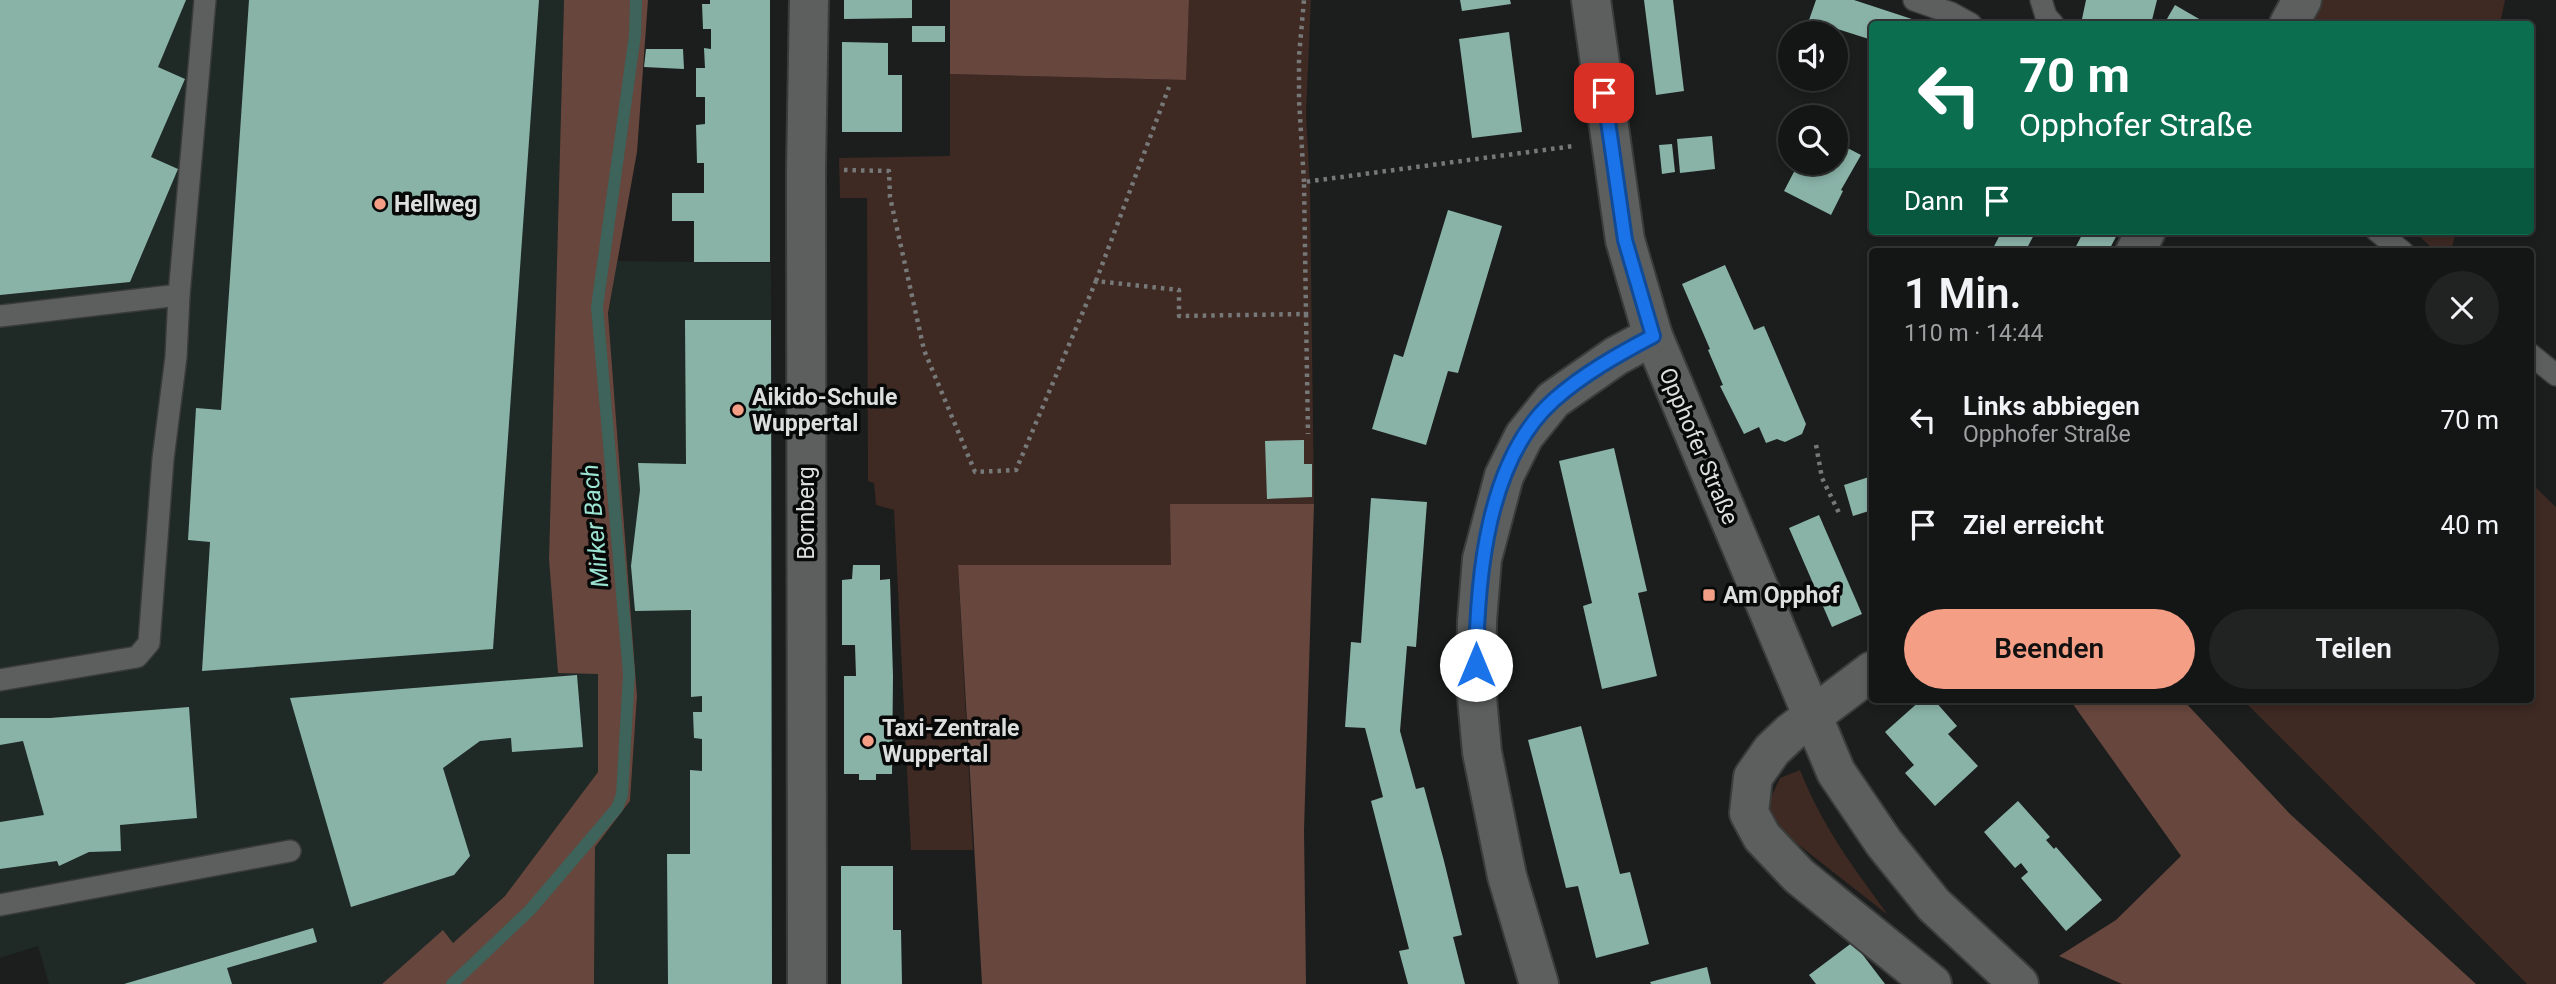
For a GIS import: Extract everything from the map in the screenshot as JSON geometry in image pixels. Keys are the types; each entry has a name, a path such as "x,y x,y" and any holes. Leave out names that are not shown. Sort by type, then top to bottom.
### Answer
{"street":[{"name":"Bornberg","path":"807,984 806,170 809,0"},
{"name":"Opphofer Straße","path":"1591,0 1625,240 1653,336 1836,772 1884,842 1934,905 2019,984"},
{"path":"2292,21 2302,0"},
{"path":"1539,984 1507,876 1482,752 1476,687 1482,559 1504,476 1524,436 1553,400 1616,356 1653,336"},
{"path":"1869,673 1772,750 1753,777 1748,813 1762,837 1800,877 1932,984"}],"lane":[{"path":"0,680 137,657 149,643 205,0"},
{"path":"1914,0 1966,21"},
{"path":"2040,0 2050,21"},
{"path":"2382,235 2398,248"},
{"path":"0,316 180,295"},
{"path":"2534,357 2556,374"},
{"path":"0,905 290,851"}],"path":[{"path":"1304,0 1299,56 1299,100 1304,182 1308,434"},
{"path":"889,171 890,197 924,350 975,472 1016,470 1096,281 1169,87"},
{"path":"1304,182 1570,146"},
{"path":"1096,281 1179,290 1179,316 1306,314"},
{"path":"1815,445 1822,478 1840,515"}],"shaded area":[{"path":"0,0 564,0 549,559 598,674 598,772 505,896 453,943 443,931 382,984 49,984 38,946 0,958"},
{"path":"564,0 648,0 637,152 608,313 637,696 630,801 595,847 594,984 382,984 443,930 453,943 505,896 598,772 598,674 558,673 549,559"},
{"path":"950,0 1189,0 1186,80 950,74"},
{"path":"1189,0 1311,0 1306,113 1310,188 1314,504 1171,504 1172,565 958,566 973,850 911,850 894,510 876,505 874,483 868,481 867,198 840,198 839,158 950,156 950,74 1185,80"},
{"path":"2321,0 2505,0 2501,21 2314,21"},
{"path":"2418,235 2455,235 2452,248 2432,248"},
{"path":"617,261 771,263 772,984 594,984 595,847 630,801 637,696 608,313"},
{"path":"2534,486 2556,507 2556,984 2527,984 2246,703 2534,703"},
{"path":"1170,504 1314,504 1304,830 1306,984 982,984 958,565 1171,565"},
{"path":"2072,703 2186,703 2290,814 2476,984 2122,984 2059,956 2116,920 2181,856"},
{"path":"1800,770 1828,828 1888,915 1786,835 1767,806 1780,778"}],"building":[{"path":"0,0 186,0 158,67 185,79 151,157 178,169 130,282 0,295"},
{"name":"Hellweg","path":"249,0 539,0 493,649 202,671 210,542 188,540 196,408 221,410"},
{"path":"710,0 770,0 770,262 694,262 694,221 672,221 672,193 704,193 704,163 697,163 696,125 705,124 705,97 696,97 696,68 705,68 704,48 711,49 711,29 703,29 702,4 710,4"},
{"path":"844,0 912,0 912,18 844,19"},
{"path":"1460,0 1510,0 1511,4 1462,11"},
{"path":"1644,0 1673,0 1684,91 1656,95"},
{"path":"1816,0 1854,0 1918,21 1869,21 1869,39 1848,32 1848,21 1809,20"},
{"path":"2086,0 2157,0 2152,21 2082,19"},
{"path":"2175,5 2203,21 2166,21"},
{"path":"912,26 945,26 945,42 912,42"},
{"path":"1509,32 1522,132 1472,138 1459,39"},
{"path":"842,42 888,43 888,75 902,75 902,132 842,132"},
{"path":"646,49 683,49 684,69 644,67"},
{"path":"1712,136 1715,169 1680,173 1677,139"},
{"path":"1672,144 1675,172 1662,174 1659,145"},
{"path":"1848,148 1861,155 1841,190 1843,191 1831,215 1784,191 1792,175 1848,175"},
{"path":"1448,210 1502,226 1458,373 1448,371 1426,445 1372,429 1394,354 1403,357"},
{"path":"2000,235 2034,235 2027,248 1993,248"},
{"path":"2082,235 2117,235 2110,248 2075,248"},
{"path":"1725,265 1754,330 1764,326 1806,424 1802,434 1785,442 1777,439 1766,443 1759,427 1744,434 1720,386 1723,385 1708,350 1710,349 1682,284"},
{"path":"685,320 771,320 772,984 668,984 667,854 690,854 690,770 702,771 702,739 694,738 693,712 702,712 702,696 691,697 691,610 635,611 631,566 640,490 638,463 686,464"},
{"path":"1304,440 1304,464 1312,464 1312,497 1267,499 1265,441"},
{"path":"1614,448 1647,591 1638,593 1657,676 1602,689 1583,606 1592,603 1559,461"},
{"path":"1869,477 1869,511 1853,516 1844,485"},
{"path":"1371,498 1427,502 1416,647 1407,646 1400,731 1416,789 1424,787 1444,861 1462,935 1453,937 1465,984 1408,984 1399,951 1409,949 1371,801 1383,797 1365,728 1345,727 1351,642 1361,643"},
{"path":"1819,515 1862,614 1832,627 1789,528"},
{"path":"853,565 880,565 880,580 890,579 892,774 876,774 876,780 859,780 859,774 844,774 844,676 856,676 855,645 842,645 842,580 852,579"},
{"path":"577,675 583,747 512,752 511,738 480,741 443,768 470,856 454,875 351,907 290,698"},
{"path":"1918,703 1937,703 1957,726 1948,734 1978,766 1935,806 1905,773 1914,765 1885,732"},
{"path":"189,707 197,818 120,825 121,851 89,852 59,866 57,861 0,869 0,822 44,815 23,741 0,745 0,718 50,718"},
{"path":"1581,726 1620,874 1630,872 1649,944 1596,958 1578,886 1566,888 1528,740"},
{"path":"2018,801 2050,837 2046,840 2054,849 2056,847 2102,900 2066,931 2021,878 2028,872 2021,863 2015,868 1984,832"},
{"path":"841,866 893,866 893,930 901,930 902,984 841,984"},
{"path":"313,928 317,942 227,968 232,984 124,984"},
{"path":"1853,942 1885,984 1816,984 1809,975"},
{"path":"1707,967 1711,984 1650,982"}],"waterway":[{"name":"Mirker Bach","path":"452,984 530,910 617,808 622,795 629,674 597,307 635,35 636,0"}],"place":[{"name":"Hellweg","path":"380,204"},
{"name":"Aikido-Schule Wuppertal","path":"738,410"},
{"name":"Am Opphof","path":"1709,595"},
{"name":"Taxi-Zentrale Wuppertal","path":"868,741"}],"route":[{"path":"1476,665 1482,559 1504,476 1524,436 1553,400 1616,356 1653,336 1625,240 1604,93"}]}
